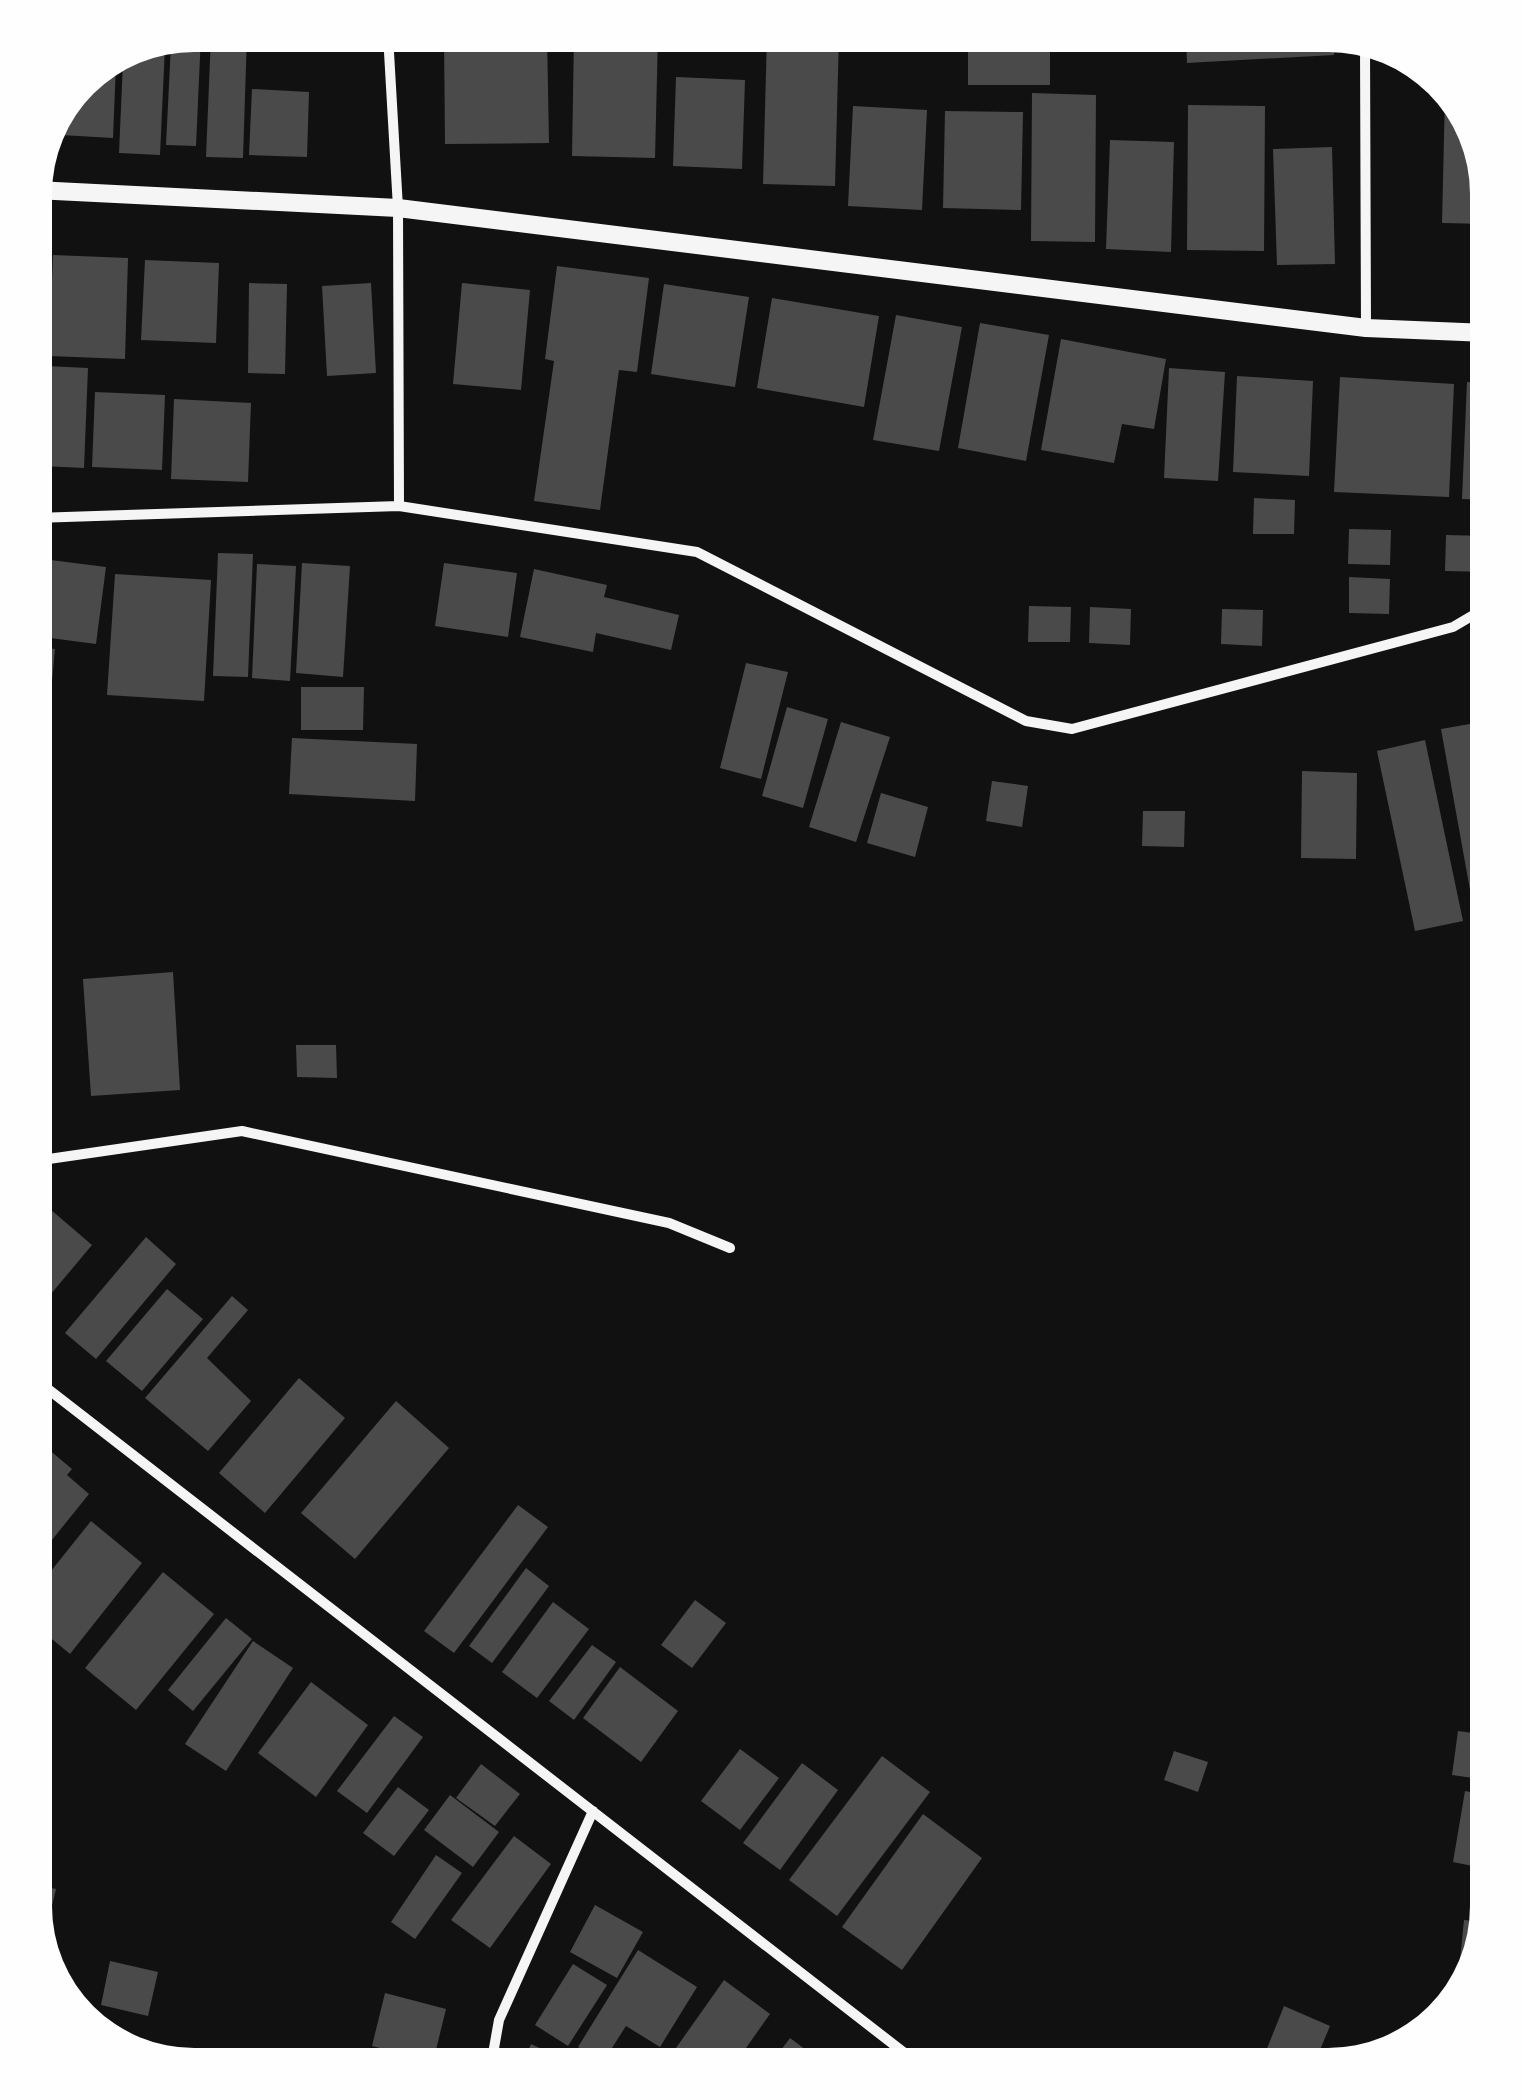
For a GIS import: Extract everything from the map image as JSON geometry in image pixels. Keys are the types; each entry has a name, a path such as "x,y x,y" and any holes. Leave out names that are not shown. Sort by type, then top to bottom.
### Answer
{"street":[{"path":"389,53 398,208 400,506"},
{"path":"1365,57 1366,328"},
{"path":"53,191 398,208 1366,328 1470,332"},
{"path":"53,517 400,506 697,552 1026,721 1072,729 1453,627 1470,616"},
{"path":"53,1158 242,1131 669,1223 730,1248"},
{"path":"53,1392 898,2048"},
{"path":"494,2047 499,2020 593,1811"}],"building":[{"path":"200,53 196,146 166,145 170,55"},
{"path":"210,53 246,53 243,158 206,157"},
{"path":"444,53 547,53 549,143 445,144"},
{"path":"574,53 658,53 655,158 572,156"},
{"path":"767,53 839,53 835,186 763,184"},
{"path":"968,53 1050,53 1050,85 968,85"},
{"path":"1187,53 1334,53 1334,55 1187,63"},
{"path":"165,56 160,155 119,153 123,72"},
{"path":"116,76 113,138 65,135 76,115"},
{"path":"676,77 745,80 742,169 673,166"},
{"path":"252,89 309,92 307,157 249,155"},
{"path":"1032,93 1096,95 1095,242 1031,241"},
{"path":"1188,105 1265,106 1264,251 1187,250"},
{"path":"853,106 927,110 922,210 848,206"},
{"path":"945,111 1023,112 1021,210 943,208"},
{"path":"1445,114 1465,158 1470,224 1442,223"},
{"path":"1110,140 1174,142 1171,252 1106,249"},
{"path":"1332,147 1335,264 1277,265 1273,149"},
{"path":"53,255 128,258 125,359 53,356"},
{"path":"145,260 219,263 216,343 141,340"},
{"path":"557,266 649,278 637,372 619,370 600,510 534,501 554,361 545,359"},
{"path":"249,283 287,284 285,374 248,373"},
{"path":"371,283 376,373 327,376 322,286"},
{"path":"462,283 530,290 521,390 453,384"},
{"path":"664,284 749,297 735,387 651,374"},
{"path":"772,298 879,316 864,407 757,388"},
{"path":"896,315 962,327 939,451 873,440"},
{"path":"980,323 1049,335 1026,461 958,448"},
{"path":"1061,339 1166,359 1154,429 1122,424 1114,463 1041,450"},
{"path":"53,366 88,368 84,468 53,467"},
{"path":"1169,368 1225,372 1218,481 1164,478"},
{"path":"1237,376 1313,381 1309,476 1233,472"},
{"path":"1340,377 1454,384 1449,497 1334,492"},
{"path":"1467,382 1470,382 1470,499 1462,499"},
{"path":"95,392 165,395 162,470 92,467"},
{"path":"174,399 251,403 248,482 171,479"},
{"path":"1254,498 1295,500 1294,534 1253,534"},
{"path":"1349,529 1391,530 1390,565 1348,564"},
{"path":"1446,535 1470,536 1470,572 1445,571"},
{"path":"218,553 253,554 248,677 213,676"},
{"path":"53,560 106,567 96,644 53,638"},
{"path":"302,563 350,566 343,677 296,673"},
{"path":"444,563 517,573 508,637 435,626"},
{"path":"257,564 296,566 290,681 252,678"},
{"path":"534,569 607,585 604,597 679,615 671,650 596,633 593,652 520,637"},
{"path":"115,574 211,580 204,701 107,695"},
{"path":"1349,577 1390,579 1389,614 1349,613"},
{"path":"1029,606 1071,607 1070,642 1028,642"},
{"path":"1090,607 1131,609 1130,645 1089,643"},
{"path":"1222,609 1263,610 1262,646 1221,644"},
{"path":"746,663 788,672 761,779 720,768"},
{"path":"301,687 364,687 363,730 301,730"},
{"path":"787,707 828,719 803,808 762,796"},
{"path":"841,722 890,737 856,842 809,827"},
{"path":"1470,724 1470,890 1441,729"},
{"path":"292,738 417,744 415,801 289,794"},
{"path":"1425,740 1463,921 1415,931 1377,751"},
{"path":"1302,771 1357,773 1356,859 1301,858"},
{"path":"992,781 1028,786 1022,827 986,821"},
{"path":"881,793 928,807 915,857 867,843"},
{"path":"1143,811 1185,811 1184,847 1142,846"},
{"path":"173,972 180,1090 91,1096 83,979"},
{"path":"296,1045 336,1045 337,1078 297,1077"},
{"path":"53,1212 92,1245 53,1292"},
{"path":"146,1237 176,1264 96,1359 65,1333"},
{"path":"167,1289 203,1319 142,1391 106,1361"},
{"path":"232,1296 248,1310 207,1358 251,1401 208,1451 145,1398"},
{"path":"299,1378 345,1418 265,1513 219,1473"},
{"path":"396,1401 449,1448 355,1559 301,1513"},
{"path":"53,1453 72,1469 67,1475 89,1494 53,1539"},
{"path":"518,1505 548,1527 454,1653 424,1631"},
{"path":"91,1521 142,1563 70,1654 53,1640 53,1568"},
{"path":"526,1568 549,1586 492,1663 469,1646"},
{"path":"163,1572 214,1614 136,1710 85,1668"},
{"path":"695,1600 726,1623 692,1668 661,1645"},
{"path":"553,1602 589,1629 537,1698 502,1672"},
{"path":"226,1618 252,1639 193,1711 168,1690"},
{"path":"253,1641 293,1668 226,1771 185,1744"},
{"path":"592,1645 616,1662 574,1720 549,1701"},
{"path":"620,1667 678,1711 641,1762 583,1718"},
{"path":"311,1682 368,1725 316,1797 258,1753"},
{"path":"394,1716 423,1737 367,1813 337,1791"},
{"path":"1458,1731 1470,1733 1470,1778 1452,1775"},
{"path":"740,1749 779,1778 740,1830 701,1801"},
{"path":"1174,1751 1208,1762 1198,1792 1164,1780"},
{"path":"882,1756 930,1792 837,1916 789,1880"},
{"path":"802,1763 838,1790 780,1870 743,1843"},
{"path":"481,1764 520,1794 495,1826 456,1798"},
{"path":"398,1787 429,1810 394,1856 363,1833"},
{"path":"1465,1791 1470,1792 1470,1866 1453,1862"},
{"path":"450,1795 499,1832 473,1867 424,1830"},
{"path":"923,1814 982,1858 902,1970 842,1927"},
{"path":"514,1836 551,1864 490,1948 451,1920"},
{"path":"436,1855 462,1873 415,1939 391,1922"},
{"path":"595,1905 643,1932 617,1978 570,1952"},
{"path":"1464,1920 1468,1920 1465,1942 1461,1955"},
{"path":"638,1950 697,1987 660,2047 626,2026 612,2047 578,2047"},
{"path":"110,1961 158,1972 148,2016 101,2005"},
{"path":"573,1964 607,1985 568,2046 535,2025"},
{"path":"724,1980 770,2014 746,2047 676,2047"},
{"path":"385,1993 446,2009 437,2047 372,2046"},
{"path":"1284,2006 1330,2026 1321,2048 1267,2048"},
{"path":"790,2038 803,2048 783,2048"}]}
